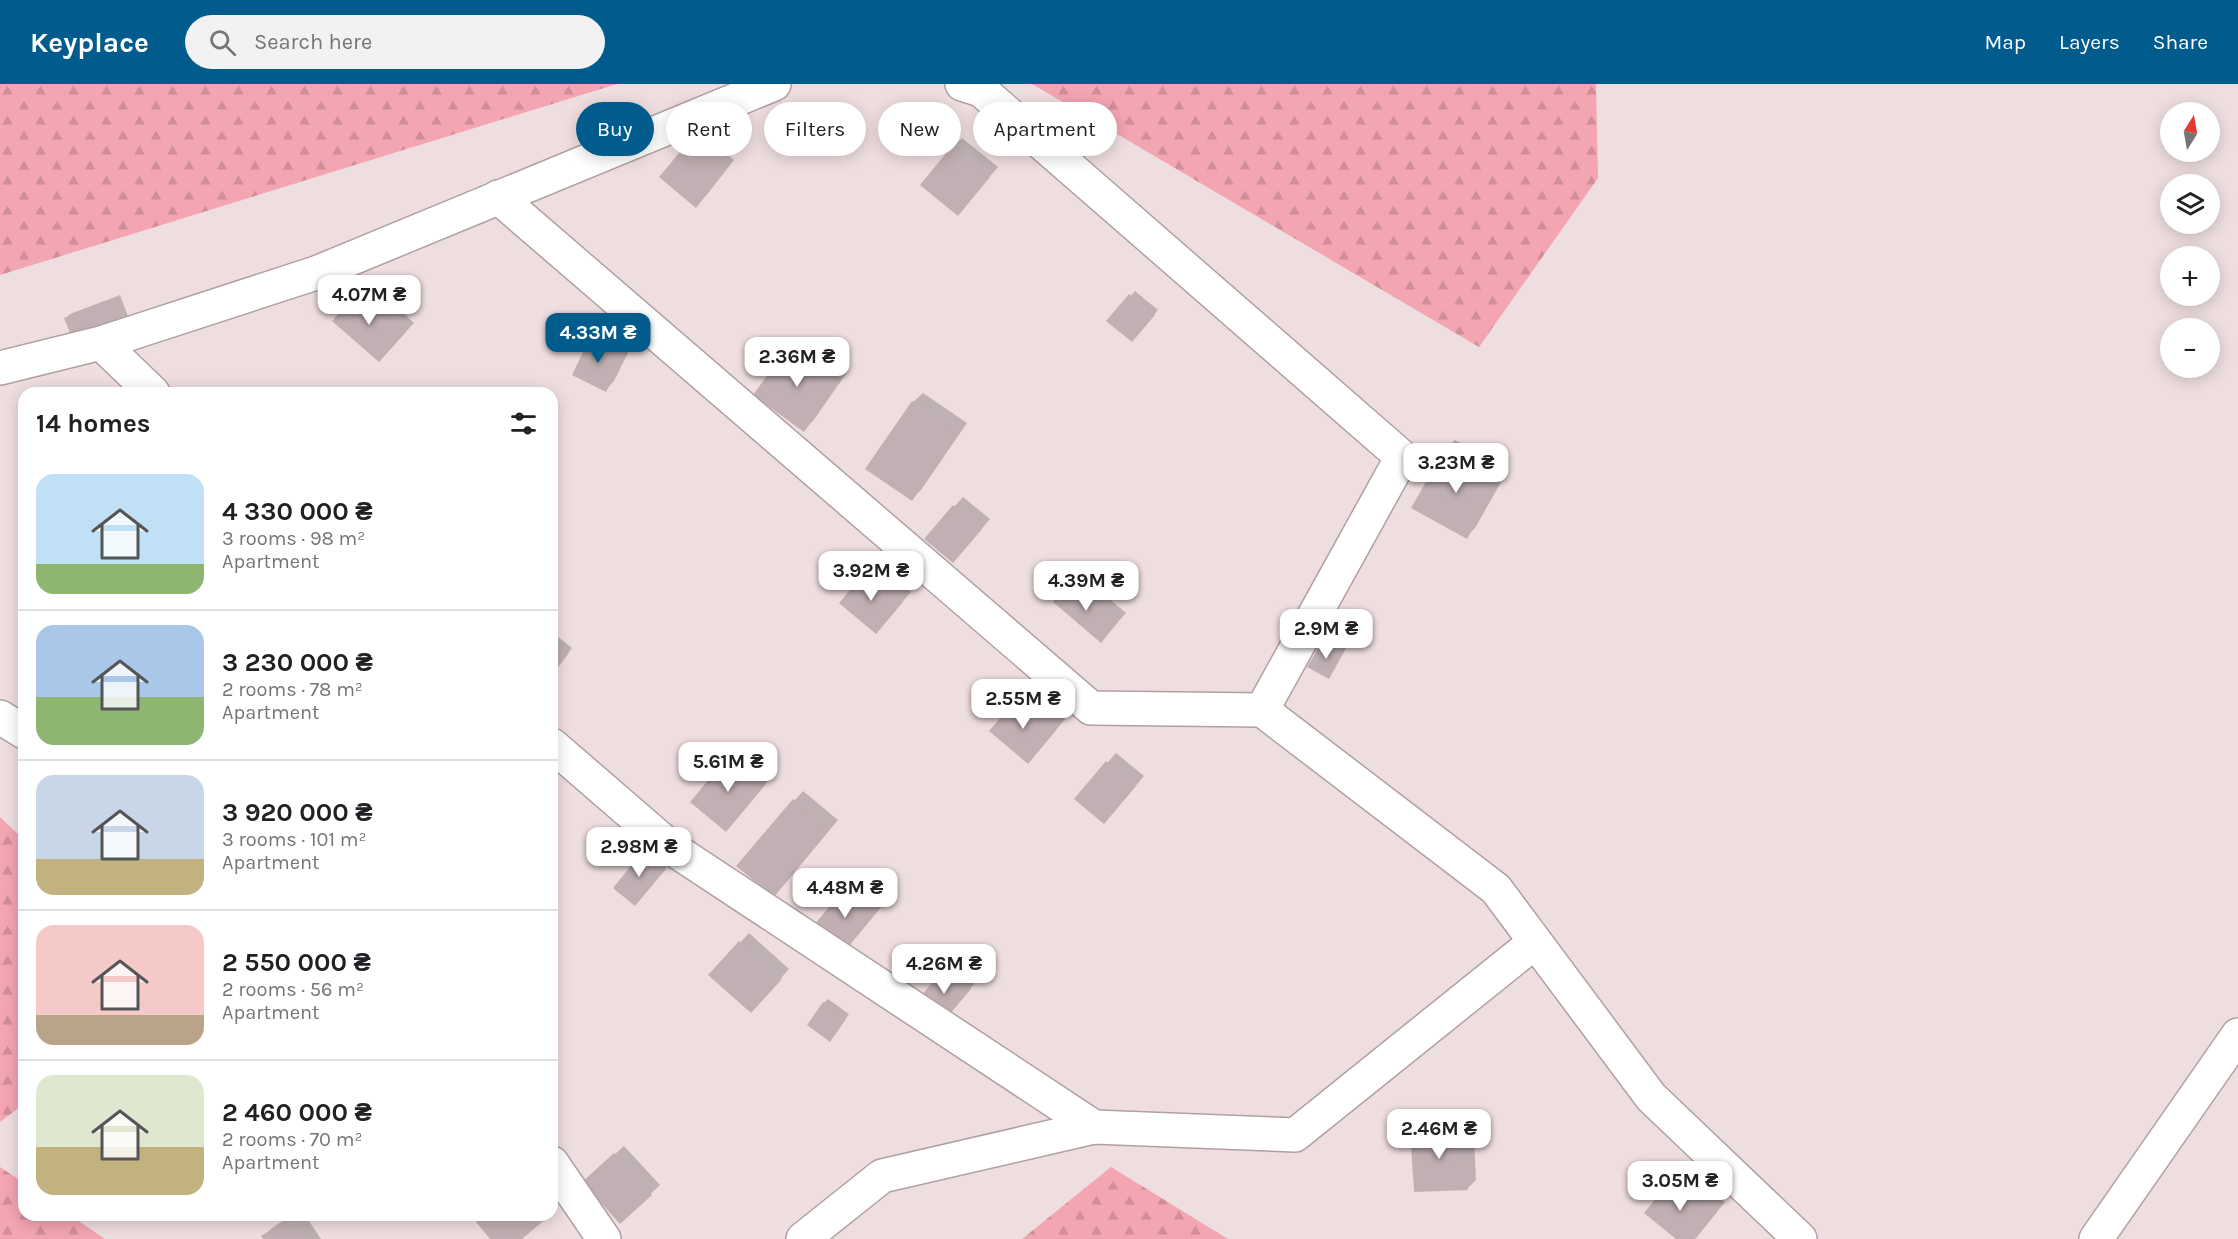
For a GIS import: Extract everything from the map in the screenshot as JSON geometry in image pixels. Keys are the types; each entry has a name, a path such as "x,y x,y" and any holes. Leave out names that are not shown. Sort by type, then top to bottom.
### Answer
{"street":[{"path":"0,368 101,343 316,273 774,84"},
{"path":"962,84 981,90 1402,458 1262,710"},
{"path":"498,197 1091,708 1262,710 1496,889 1651,1097 1800,1239"},
{"path":"101,343 147,387"},
{"path":"0,717 18,728"},
{"path":"558,750 670,847 1094,1127"},
{"path":"803,1239 882,1176 1094,1127 1295,1135 1535,942"},
{"path":"2096,1239 2238,1035"},
{"path":"558,1172 604,1239"}],"green space":[{"path":"0,84 617,84 0,275"},
{"path":"1032,84 1596,84 1598,178 1479,347 1117,134 1117,102 1063,102"},
{"path":"0,817 18,834 18,1108 0,1122"},
{"path":"0,1167 18,1179 18,1221 79,1221 105,1239 0,1239"},
{"path":"1111,1167 1228,1239 1022,1239"}],"building":[{"path":"961,153 990,177 958,216 920,185 944,156 961,156"},
{"path":"677,156 709,156 726,170 696,208 659,177"},
{"path":"360,290 406,332 379,362 332,321"},
{"path":"1129,294 1155,315 1132,342 1106,321"},
{"path":"116,298 126,325 75,345 64,318"},
{"path":"591,336 625,353 606,392 572,375"},
{"path":"789,345 840,381 804,432 753,395"},
{"path":"912,401 959,433 912,501 865,469"},
{"path":"1445,449 1500,480 1467,539 1411,508"},
{"path":"953,505 982,529 953,563 924,539"},
{"path":"867,570 903,602 876,634 839,603"},
{"path":"1070,582 1118,622 1101,643 1053,602"},
{"path":"1323,640 1344,652 1329,679 1307,667"},
{"path":"558,645 569,653 558,667"},
{"path":"1018,697 1057,729 1028,764 989,731"},
{"path":"730,754 766,784 726,832 690,802"},
{"path":"1106,761 1136,786 1104,824 1074,799"},
{"path":"793,799 830,829 774,897 736,866"},
{"path":"643,851 666,869 635,906 613,888"},
{"path":"851,881 882,906 840,957 809,931"},
{"path":"739,941 782,979 751,1013 708,975"},
{"path":"945,967 971,989 943,1022 917,1001"},
{"path":"823,1002 846,1019 830,1042 807,1025"},
{"path":"1464,1127 1468,1190 1414,1192 1410,1130"},
{"path":"614,1153 652,1195 620,1224 582,1182"},
{"path":"1673,1177 1717,1212 1695,1239 1676,1239 1644,1213"},
{"path":"285,1221 294,1221 306,1239 263,1239 261,1236"},
{"path":"543,1221 522,1239 490,1239 476,1222"}]}
